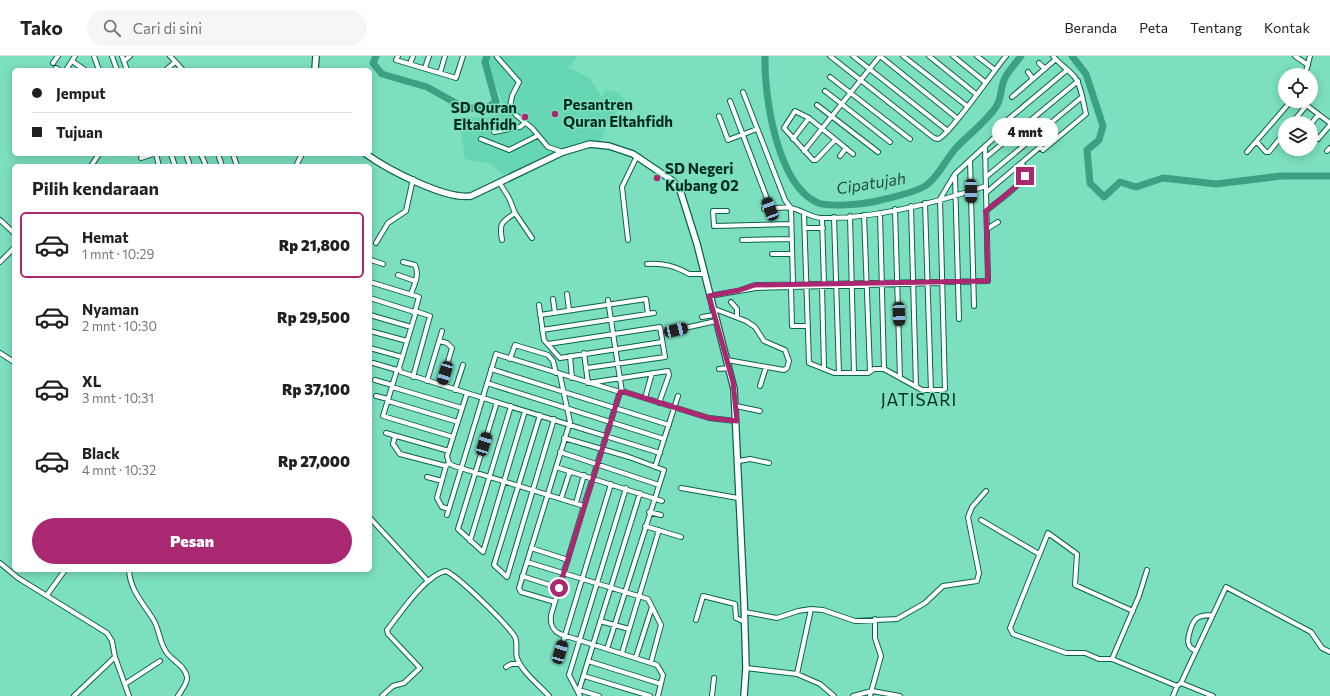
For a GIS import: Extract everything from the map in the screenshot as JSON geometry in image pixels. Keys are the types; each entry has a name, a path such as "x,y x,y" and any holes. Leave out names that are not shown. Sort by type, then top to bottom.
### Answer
{"street":[{"path":"53,62 58,56"},
{"path":"67,68 75,56"},
{"path":"91,56 95,57 98,68"},
{"path":"112,56 116,68"},
{"path":"122,56 126,68"},
{"path":"124,61 130,56"},
{"path":"170,56 181,68"},
{"path":"315,68 316,56"},
{"path":"398,56 396,60 456,78 463,56"},
{"path":"410,64 413,56"},
{"path":"425,68 428,56"},
{"path":"440,73 445,56"},
{"path":"830,56 934,138 941,138 948,131 1004,57"},
{"path":"854,56 948,131"},
{"path":"804,151 880,56 958,119"},
{"path":"903,56 967,106"},
{"path":"929,56 976,94"},
{"path":"953,56 985,82"},
{"path":"977,56 995,70"},
{"path":"1295,56 1308,65"},
{"path":"1307,68 1310,56"},
{"path":"497,57 518,78 519,86 512,96 510,106 516,115 525,122 548,147 563,152"},
{"path":"1012,97 1045,69 1055,58 1078,81 1086,114 1043,150 1033,138"},
{"path":"72,61 82,68"},
{"path":"168,68 175,62"},
{"path":"1039,63 1045,69"},
{"path":"804,214 809,363 839,374 884,369 922,390 945,389 940,199 955,174 995,137 1003,124 1067,70"},
{"path":"1028,72 1033,79"},
{"path":"830,77 910,139"},
{"path":"985,158 1078,81"},
{"path":"825,91 890,142"},
{"path":"743,92 785,200 791,208 792,326 808,326"},
{"path":"986,177 1082,98"},
{"path":"730,101 770,209"},
{"path":"817,105 878,152"},
{"path":"1247,152 1285,108"},
{"path":"1298,116 1304,108"},
{"path":"1309,108 1330,124 1318,139"},
{"path":"835,140 816,160 813,160 784,128 794,112 798,111 809,118 853,154"},
{"path":"719,116 728,140 758,130"},
{"path":"793,139 809,118"},
{"path":"494,132 520,128 525,122"},
{"path":"1003,124 1012,135"},
{"path":"481,139 509,150 537,136"},
{"path":"1257,142 1266,152 1269,152 1278,141"},
{"path":"369,156 379,163 435,190 465,197 563,152 579,146 599,145 621,149 637,156 673,181 680,190 727,360 736,406 739,461 738,498 745,612 746,668 744,696"},
{"path":"709,296 740,290 823,284 836,285 988,281 985,146"},
{"path":"987,192 1040,147"},
{"path":"840,156 846,148"},
{"path":"141,158 148,156"},
{"path":"628,240 622,187 637,156"},
{"path":"970,160 974,306"},
{"path":"986,211 1020,183 1027,170 1021,163"},
{"path":"955,174 959,319"},
{"path":"376,243 388,223 406,211 413,179"},
{"path":"499,182 509,198 515,213 532,238"},
{"path":"764,209 791,208 804,214 822,218 864,215 880,213 956,196 986,186"},
{"path":"925,203 931,390"},
{"path":"911,206 916,387"},
{"path":"895,209 900,378"},
{"path":"727,211 713,211 714,226 791,224"},
{"path":"502,240 500,226 515,213"},
{"path":"880,213 884,369"},
{"path":"864,215 870,371"},
{"path":"850,216 854,373"},
{"path":"822,218 824,369"},
{"path":"834,218 839,374"},
{"path":"0,220 12,231"},
{"path":"987,229 998,222"},
{"path":"805,228 822,228"},
{"path":"742,240 792,239"},
{"path":"0,262 12,250"},
{"path":"772,254 792,254"},
{"path":"372,260 382,264"},
{"path":"403,262 415,265 418,274 411,294"},
{"path":"647,264 670,265 682,269 689,274 704,274"},
{"path":"398,275 416,281"},
{"path":"372,283 419,297 384,414"},
{"path":"567,294 569,310"},
{"path":"372,299 430,316 412,377"},
{"path":"553,299 555,313"},
{"path":"540,315 609,302 646,300 648,314"},
{"path":"609,302 621,392 614,406 564,574 550,615 552,627 555,632 651,662 661,670 663,675 658,696"},
{"path":"731,302 737,308 737,317"},
{"path":"539,305 544,340 560,358 584,353 662,342"},
{"path":"712,308 737,317 756,327 764,341 786,351 789,363 786,369 727,360"},
{"path":"542,330 654,313"},
{"path":"702,317 714,315"},
{"path":"372,316 411,327"},
{"path":"667,332 716,321"},
{"path":"548,344 660,327 665,356 587,368"},
{"path":"427,381 442,331"},
{"path":"372,332 407,341"},
{"path":"439,341 447,343 452,348 441,385"},
{"path":"510,359 515,345 548,355 553,361 558,374 567,408 569,424 518,588 521,592 555,602"},
{"path":"372,349 402,357"},
{"path":"0,353 12,361"},
{"path":"584,353 588,383"},
{"path":"447,515 496,354 558,374 646,398 709,418 737,421"},
{"path":"570,356 572,378"},
{"path":"373,363 398,369 403,374 412,377 554,419 660,453"},
{"path":"455,390 462,365"},
{"path":"760,386 766,367"},
{"path":"719,369 729,368"},
{"path":"492,369 614,406 669,425"},
{"path":"588,383 668,371 669,375 659,403"},
{"path":"646,398 652,374"},
{"path":"375,380 462,408"},
{"path":"487,383 664,439"},
{"path":"449,509 442,507 437,498 448,464 447,456 467,393"},
{"path":"376,396 458,422"},
{"path":"655,467 678,396"},
{"path":"497,402 458,530 483,552 526,411"},
{"path":"470,540 511,406"},
{"path":"736,406 760,410"},
{"path":"378,412 384,414 383,416 453,437"},
{"path":"540,415 494,565 506,577 554,419"},
{"path":"386,433 449,451"},
{"path":"395,436 393,444 400,454 448,464 504,480 584,506"},
{"path":"564,438 664,470 649,512 607,648"},
{"path":"560,452 659,485"},
{"path":"739,461 750,459 769,463"},
{"path":"556,467 626,488 662,501"},
{"path":"561,499 570,471"},
{"path":"576,503 584,476"},
{"path":"427,477 442,482"},
{"path":"560,652 611,484"},
{"path":"580,696 569,675 626,488"},
{"path":"681,488 738,498"},
{"path":"745,612 778,618 798,611 810,609 823,610 855,621 899,618 928,601 943,586 978,580 968,517 972,507 986,491"},
{"path":"599,696 579,690 640,493"},
{"path":"649,512 661,515"},
{"path":"372,520 428,581"},
{"path":"981,520 1040,554"},
{"path":"645,526 681,537"},
{"path":"622,653 659,530"},
{"path":"1133,611 1075,585 1077,554 1048,533 1010,628 1011,632 1066,653 1085,653 1099,658 1112,659 1179,685 1213,696"},
{"path":"531,548 568,560"},
{"path":"527,562 648,600 660,622 661,628 651,662"},
{"path":"0,563 18,578 107,633 112,642 115,657 126,684 129,696"},
{"path":"1112,659 1133,611 1148,570"},
{"path":"382,696 393,686 404,683 419,670 419,666 388,634 387,630 417,592 428,581 446,571 461,582 493,613 515,638 516,655 520,664 549,696"},
{"path":"47,595 64,572"},
{"path":"129,572 132,588 153,619 163,647 168,655 182,667 186,673 186,681 178,696"},
{"path":"522,576 559,588"},
{"path":"1173,696 1196,652 1226,587 1311,632 1322,648 1330,652"},
{"path":"593,644 610,588"},
{"path":"696,620 703,596 735,604 736,618 745,622"},
{"path":"636,657 652,607"},
{"path":"798,674 810,609"},
{"path":"1196,652 1189,647 1188,642 1192,626 1196,619 1205,615 1213,615"},
{"path":"870,696 881,656 875,638 874,619"},
{"path":"600,621 629,629"},
{"path":"74,696 115,657"},
{"path":"126,684 160,661"},
{"path":"588,662 662,684"},
{"path":"506,667 511,664 520,664"},
{"path":"746,668 798,674 820,684 834,696"},
{"path":"584,676 650,696"},
{"path":"712,696 714,678"},
{"path":"853,696 872,691 900,696"}],"shaded area":[{"name":"Pesantren Quran Eltahfidh","path":"490,56 578,56 569,68 591,79 601,97 607,90 615,92 625,99 606,127 600,144 582,144 504,175 491,164 465,159 459,117 489,117 501,111 503,102 488,67"}],"waterway":[{"name":"Cipatujah","path":"376,56 373,63 382,74 427,87 461,106 484,110 496,102 485,62 487,56"},
{"name":"Cipatujah","path":"765,56 765,73 770,115 782,158 791,177 803,192 816,202 828,205 855,204 877,201 911,192 928,184 936,176 956,148 992,113 998,104 1005,78 1021,56"},
{"name":"Cipatujah","path":"1072,56 1086,74 1103,126 1099,140 1087,150 1090,183 1104,197 1120,182 1136,187 1163,178 1216,184 1281,176 1330,176"}],"place":[{"name":"Pesantren Quran Eltahfidh","path":"555,114"},
{"name":"SD Quran Eltahfidh","path":"525,117"},
{"name":"SD Negeri Kubang 02","path":"657,178"}],"district":[{"name":"JATISARI","path":"919,400"}],"route":[{"path":"559,588 620,392 625,392 709,418 737,421 733,382 709,296 740,290 755,285 973,280 988,281 986,211 1020,183 1025,176"}]}
